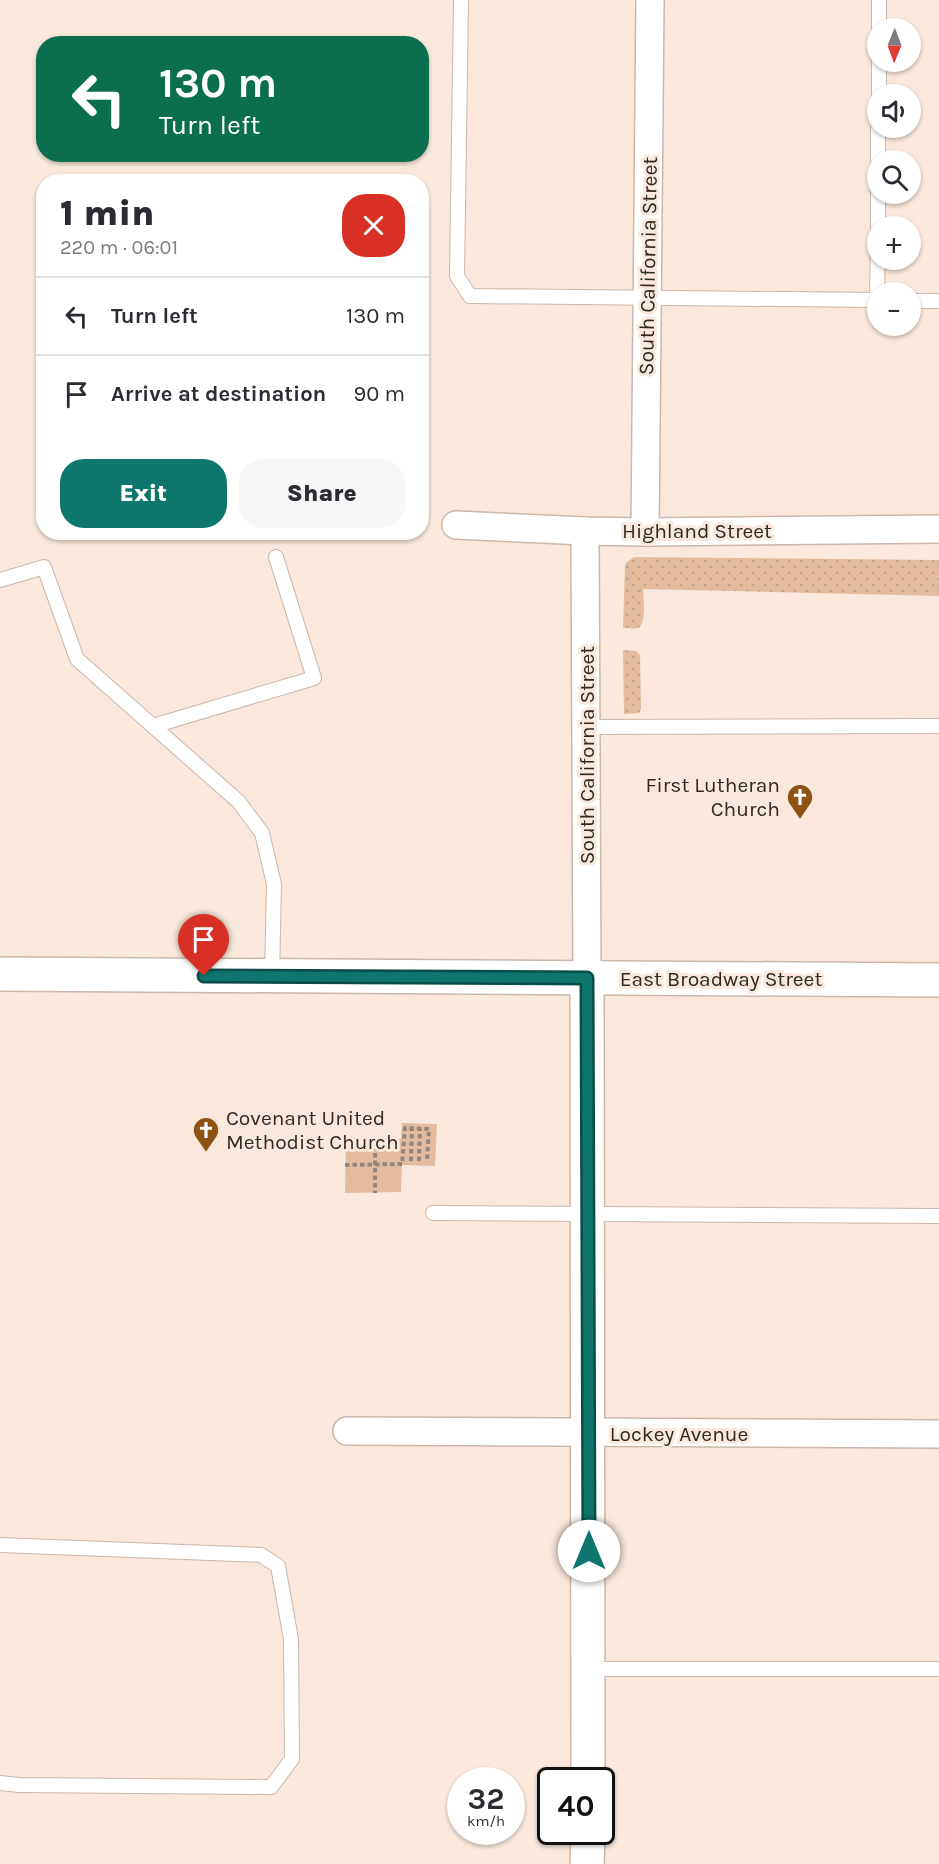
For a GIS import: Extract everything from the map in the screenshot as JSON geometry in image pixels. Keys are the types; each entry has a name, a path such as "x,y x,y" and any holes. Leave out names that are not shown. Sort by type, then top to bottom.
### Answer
{"street":[{"name":"South California Street","path":"645,532 650,0"},
{"name":"Highland Street","path":"456,525 645,532 939,529"},
{"name":"South California Street","path":"585,531 587,978"},
{"name":"East Broadway Street","path":"0,974 939,980"},
{"path":"587,978 588,1767"},
{"name":"Lockey Avenue","path":"347,1431 939,1434"},
{"path":"587,1864 588,1845"}],"lane":[{"path":"461,0 457,276 470,296 867,300"},
{"path":"879,0 879,18"},
{"path":"921,300 939,301"},
{"path":"153,726 314,678 276,557"},
{"path":"0,580 44,567 77,659 240,802 262,833 274,884 272,976"},
{"path":"586,727 939,726"},
{"path":"433,1213 939,1216"},
{"path":"0,1545 261,1555 278,1566 291,1639 292,1759 271,1787 0,1783"},
{"path":"589,1668 939,1669"}],"path":[{"path":"345,1165 402,1164 405,1128 429,1129 427,1160"},
{"path":"411,1161 412,1129"},
{"path":"419,1161 420,1129"},
{"path":"375,1138 375,1193"}],"shaded area":[{"path":"634,557 939,560 939,596 643,589 644,616 641,626 623,628 625,567 626,563"},
{"path":"623,650 636,651 640,655 641,709 639,713 624,714"},
{"path":"402,1123 437,1124 435,1166 402,1165 401,1192 345,1193 346,1137 401,1139"}],"place":[{"name":"First Lutheran Church","path":"800,820"},
{"name":"Covenant United Methodist Church","path":"206,1153"}],"route":[{"path":"204,976 587,978 589,1551"}]}
